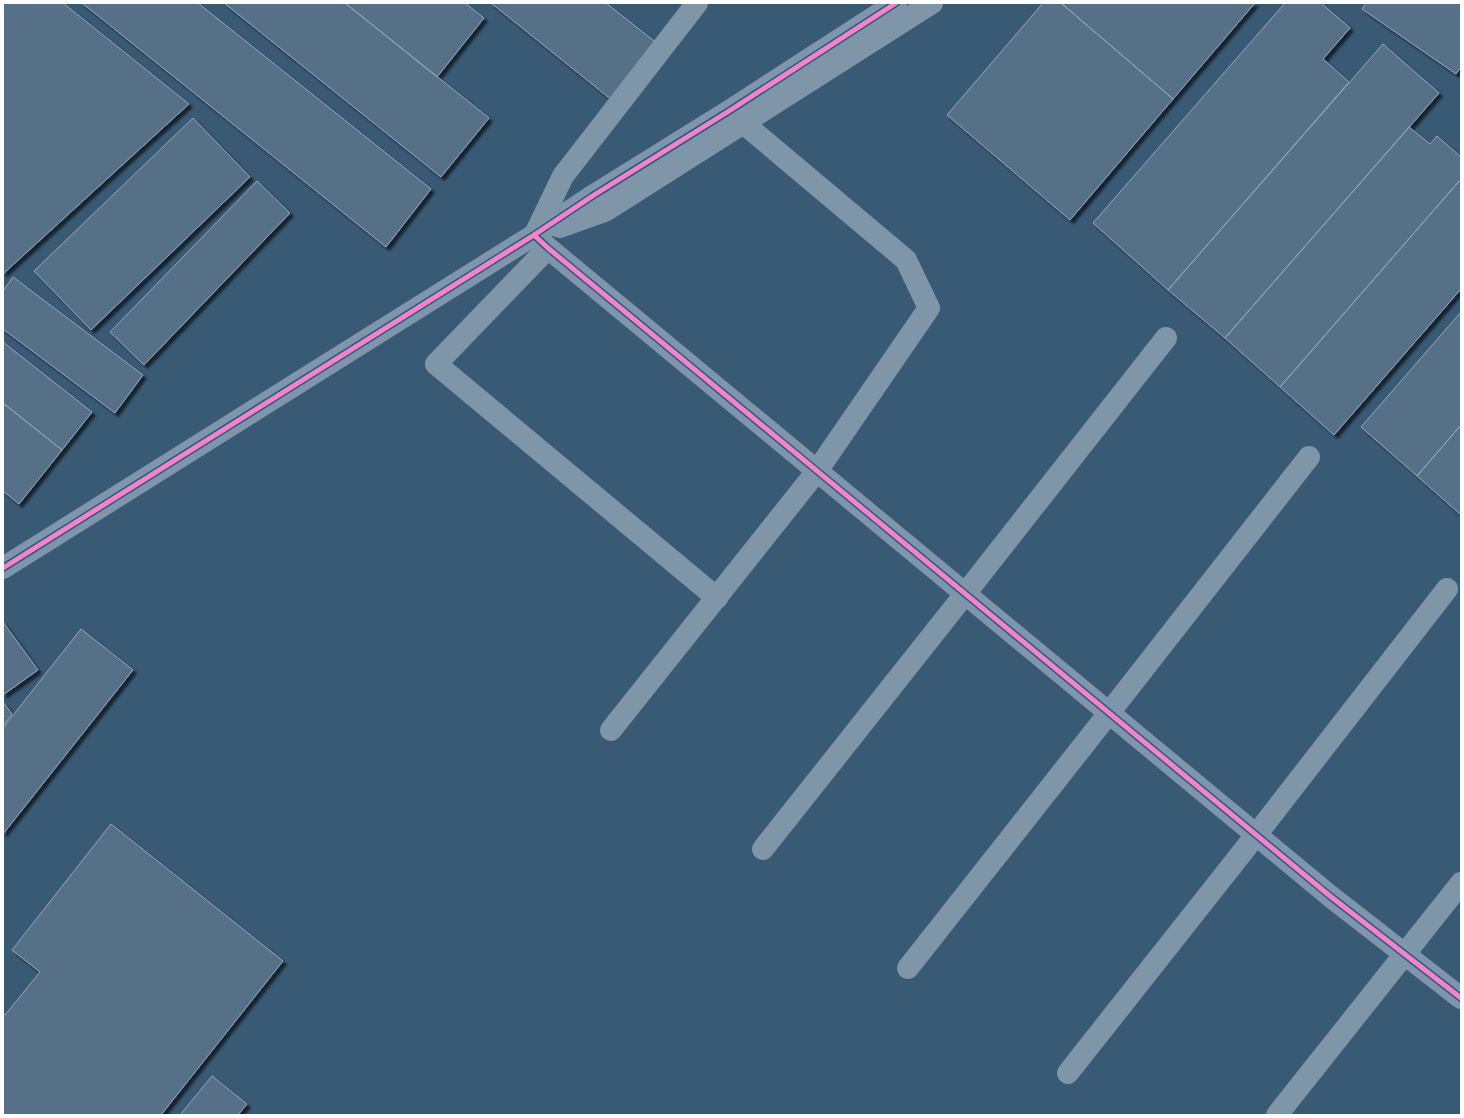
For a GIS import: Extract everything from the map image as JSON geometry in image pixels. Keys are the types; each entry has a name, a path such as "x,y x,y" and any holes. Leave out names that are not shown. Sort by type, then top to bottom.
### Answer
{"street":[{"path":"3,568 541,242 563,176 697,3"},
{"path":"736,117 896,3"},
{"path":"717,598 436,364 541,242 594,195 736,117 932,3"},
{"path":"611,730 817,471 929,308 906,260 736,117"},
{"path":"541,242 1330,896 1461,998"},
{"path":"763,849 1166,338"},
{"path":"908,968 1309,457"},
{"path":"1068,1073 1447,589"},
{"path":"1277,1115 1461,883"}],"building":[{"path":"3,3 63,3 189,104 3,274"},
{"path":"82,3 198,3 431,189 386,247"},
{"path":"224,3 345,3 489,118 441,177"},
{"path":"345,3 465,3 484,18 437,77"},
{"path":"491,3 606,3 658,44 613,101"},
{"path":"1043,3 1061,3 1173,99 1070,220 947,115"},
{"path":"1061,3 1255,3 1173,99"},
{"path":"1285,3 1321,3 1350,28 1323,59 1349,82 1168,290 1093,223"},
{"path":"1366,3 1461,3 1461,67 1456,74 1362,9"},
{"path":"1383,44 1439,93 1225,338 1168,290"},
{"path":"193,118 250,177 91,330 34,271"},
{"path":"1409,127 1430,144 1437,136 1461,157 1461,179 1280,387 1225,338"},
{"path":"1461,179 1461,289 1334,435 1280,387"},
{"path":"257,181 290,213 144,365 110,332"},
{"path":"13,277 143,375 115,413 3,329 3,291"},
{"path":"1461,312 1461,425 1417,476 1361,427"},
{"path":"3,342 92,412 62,450 3,403"},
{"path":"3,403 62,450 19,504 3,491"},
{"path":"1461,425 1461,515 1417,476"},
{"path":"3,622 38,670 3,695"},
{"path":"81,629 133,670 3,834 3,728"},
{"path":"3,702 12,714 3,726"},
{"path":"111,824 283,961 161,1115 3,1115 3,1014 5,1015 40,972 12,950"},
{"path":"212,1076 247,1104 238,1115 180,1115"}],"cycle path":[{"path":"3,568 534,235 594,195 729,111 896,3"},
{"path":"534,235 1330,896 1461,998"}]}
